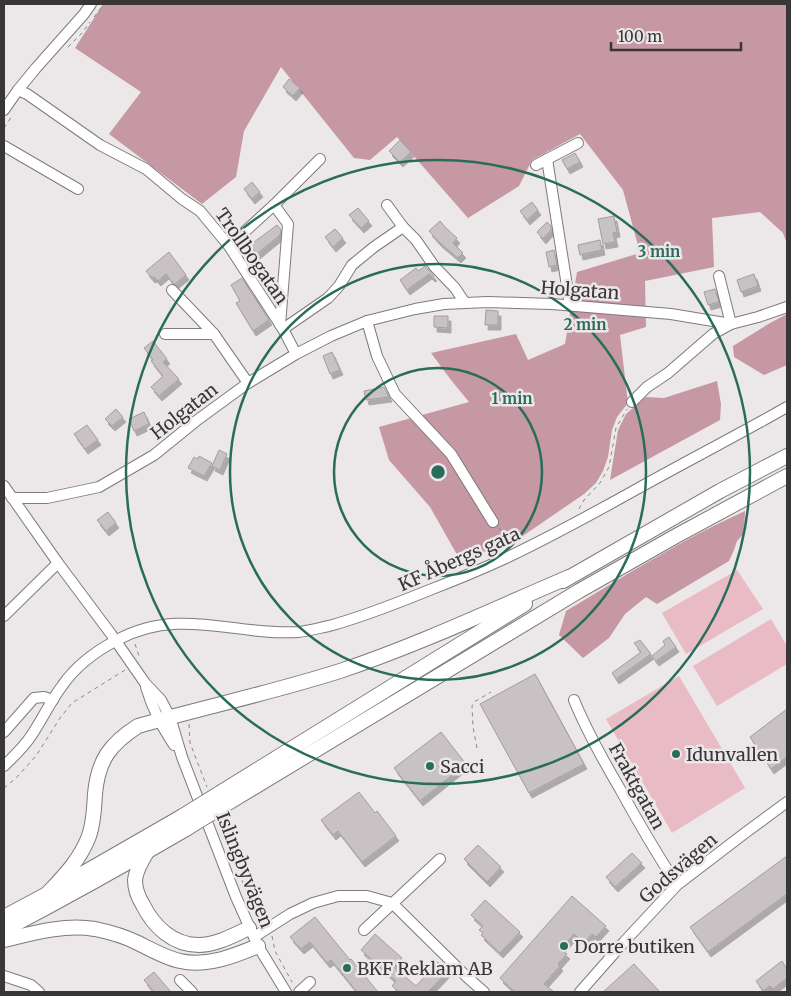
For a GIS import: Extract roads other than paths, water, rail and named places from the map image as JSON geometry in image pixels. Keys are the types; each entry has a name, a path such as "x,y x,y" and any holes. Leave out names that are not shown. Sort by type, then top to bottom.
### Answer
{"highway":[{"path":"226,797 482,630 569,577 720,491 787,456"},
{"path":"4,917 183,823 579,591 787,476"},
{"path":"47,894 77,860 90,834 100,769 108,752 123,736 138,726 340,671 405,648 569,577"},
{"path":"4,930 147,852 183,823"},
{"path":"147,852 136,873 136,887 138,897 149,917 160,930 183,943 201,945 224,939 254,937"},
{"path":"4,940 42,931 78,927 119,935 168,957 196,963 224,959 254,937"}],"street":[{"path":"8,112 18,90 91,4"},
{"name":"Trollbogatan","path":"18,90 27,94 100,145 146,169 200,212 229,246 296,354"},
{"path":"536,165 578,143"},
{"path":"4,146 78,190"},
{"path":"229,246 320,159"},
{"path":"547,159 570,305"},
{"path":"274,205 288,224 281,327"},
{"path":"387,205 403,227 416,240 434,266 455,288 465,303"},
{"path":"281,327 328,298 339,286 352,265 403,227"},
{"path":"719,276 731,324"},
{"path":"172,290 214,334 248,383"},
{"name":"Holgatan","path":"12,498 47,498 98,487 154,455 248,383 296,354 331,336 368,321 415,309 444,304 488,302 570,305 671,314 731,324"},
{"name":"Holgatan","path":"632,402 647,387 668,372 712,334 731,324 758,318 787,308"},
{"path":"368,321 377,356 394,394 451,454 493,522"},
{"path":"165,334 214,334"},
{"name":"KF Åbergs gata","path":"4,766 31,737 52,700 69,677 81,665 116,640 143,630 171,623 298,632 339,623 396,604 507,558 787,407"},
{"name":"Islingbyvägen","path":"4,486 145,683 151,704 164,719 182,757 236,897 254,937 286,992"},
{"path":"4,616 58,563"},
{"path":"4,732 34,698 44,697 52,700"},
{"name":"Fraktgatan","path":"574,700 584,726 655,852 677,885"},
{"name":"Godsvägen","path":"580,992 677,885 787,802"},
{"path":"364,930 440,859"},
{"path":"254,937 290,914 313,903 338,896 367,896 392,903 467,978 484,992"},
{"path":"4,976 31,985 39,992"},
{"path":"180,980 192,992"},
{"path":"296,988 310,982"}],"place":[{"name":"Idunvallen","path":"676,754"},
{"name":"Sacci","path":"430,766"},
{"name":"Dorre butiken","path":"564,946"},
{"name":"BKF Reklam AB","path":"347,968"}]}
